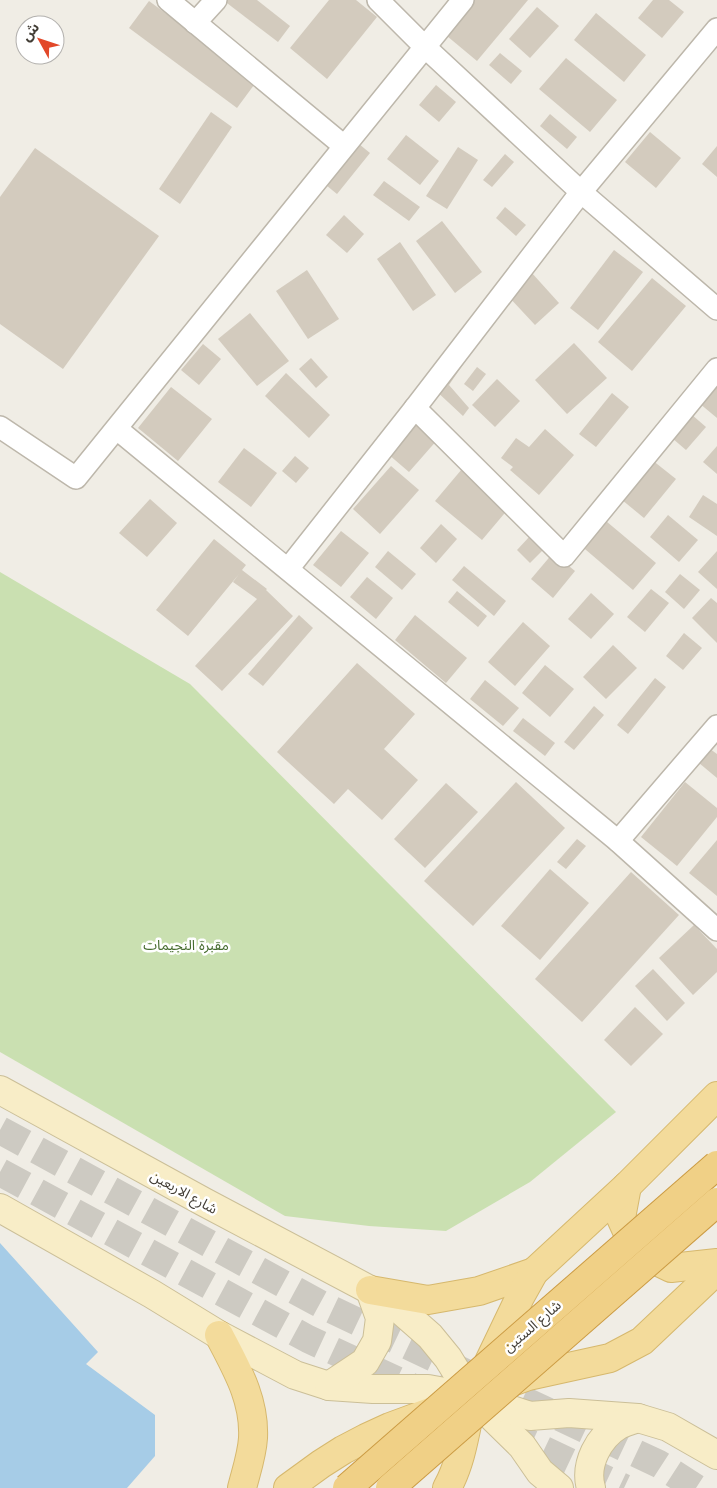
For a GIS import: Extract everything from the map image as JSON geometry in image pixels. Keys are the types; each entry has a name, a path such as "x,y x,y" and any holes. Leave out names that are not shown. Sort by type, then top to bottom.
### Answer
{"highway":[{"name":"شارع الستين","path":"347,1488 717,1164"},
{"name":"شارع الستين","path":"390,1488 717,1202"}],"main road":[{"name":"شارع الاربعين","path":"0,1090 204,1202 370,1290 398,1307 430,1336 448,1358 472,1397 522,1446 540,1472 559,1488"},
{"path":"447,1488 463,1445 472,1397 534,1272 627,1186 717,1096"},
{"path":"627,1186 621,1218 636,1251 671,1268 717,1263"},
{"path":"0,1208 152,1294 219,1335 295,1376 329,1386 373,1389 428,1388 472,1397 530,1416 569,1413 638,1418 668,1427 717,1455"},
{"path":"288,1488 321,1464 366,1438 390,1427 528,1376 610,1358 642,1341 717,1270"},
{"path":"329,1386 365,1362 377,1342 380,1318 370,1290 428,1300 479,1291 534,1272"},
{"path":"219,1335 240,1376 248,1396 253,1418 253,1440 242,1488"},
{"path":"591,1488 590,1466 596,1449 606,1435 621,1424 638,1418"}],"street":[{"path":"168,0 344,146"},
{"path":"195,23 216,0"},
{"path":"378,0 425,47 581,192 717,309"},
{"path":"0,426 76,478 463,0"},
{"path":"288,569 581,192 717,29"},
{"path":"415,408 564,556 717,369"},
{"path":"117,429 618,841 717,930"},
{"path":"618,841 717,726"}],"green space":[{"name":"مقبرة النجيمات","path":"0,572 190,684 616,1112 530,1182 446,1231 369,1226 285,1216 0,1052"}],"water":[{"path":"0,1243 98,1352 86,1364 155,1415 155,1456 127,1488 0,1488"}],"building":[{"path":"223,0 257,0 290,26 278,42"},
{"path":"329,0 356,0 377,17 327,79 290,48"},
{"path":"457,0 528,0 477,61 435,26"},
{"path":"653,0 669,0 684,12 662,38 638,18"},
{"path":"149,1 257,81 237,108 129,28"},
{"path":"537,7 559,26 530,58 509,39"},
{"path":"596,13 646,55 624,82 574,40"},
{"path":"500,53 522,71 511,84 489,65"},
{"path":"566,58 617,100 590,132 539,89"},
{"path":"436,85 456,102 439,122 419,105"},
{"path":"211,112 232,127 180,204 159,189"},
{"path":"550,114 577,137 567,149 540,126"},
{"path":"343,131 370,153 337,194 310,172"},
{"path":"650,132 681,158 656,188 625,162"},
{"path":"406,135 439,161 420,185 387,159"},
{"path":"717,146 717,177 702,164"},
{"path":"458,147 478,160 447,209 426,196"},
{"path":"35,148 159,236 63,369 0,324 0,197"},
{"path":"505,154 514,162 492,187 483,180"},
{"path":"384,181 420,207 409,221 373,195"},
{"path":"505,207 526,225 516,236 496,218"},
{"path":"344,215 364,234 347,253 326,235"},
{"path":"442,221 482,272 455,293 416,241"},
{"path":"400,242 436,295 413,311 377,259"},
{"path":"614,250 643,272 598,330 570,308"},
{"path":"307,270 339,319 308,339 276,291"},
{"path":"531,272 559,303 535,325 507,295"},
{"path":"652,278 686,306 632,371 598,342"},
{"path":"250,313 289,361 257,386 218,339"},
{"path":"574,343 607,378 567,414 535,380"},
{"path":"203,344 221,359 199,385 181,370"},
{"path":"458,357 464,363 449,385 469,408 463,416 433,388"},
{"path":"311,358 328,377 316,388 299,369"},
{"path":"477,367 486,374 473,391 464,384"},
{"path":"286,373 330,415 309,438 265,396"},
{"path":"497,379 520,401 495,427 472,405"},
{"path":"717,381 717,418 699,403"},
{"path":"171,387 212,419 178,461 138,428"},
{"path":"612,393 629,407 596,447 579,434"},
{"path":"684,408 706,427 686,450 665,432"},
{"path":"411,415 438,439 409,472 381,448"},
{"path":"545,429 574,455 539,495 510,470 513,467 501,458 516,438 529,447"},
{"path":"717,446 717,474 703,462"},
{"path":"244,448 277,473 251,507 218,482"},
{"path":"295,456 309,468 296,483 282,471"},
{"path":"647,456 676,479 644,518 616,495"},
{"path":"391,466 419,490 380,534 353,509"},
{"path":"462,469 509,508 482,540 435,501"},
{"path":"703,495 717,504 717,536 689,517"},
{"path":"150,499 177,523 147,557 119,533"},
{"path":"594,511 656,563 633,590 572,538"},
{"path":"668,515 698,540 679,562 650,537"},
{"path":"441,524 457,539 436,563 420,548"},
{"path":"341,531 369,553 341,587 313,565"},
{"path":"530,536 544,549 530,563 517,550"},
{"path":"214,539 246,565 242,570 267,589 293,616 222,691 195,666 257,599 233,582 239,574 188,636 156,610"},
{"path":"388,551 416,574 402,590 375,567"},
{"path":"717,551 717,589 698,572"},
{"path":"553,553 575,571 553,598 531,579"},
{"path":"464,566 506,601 494,616 452,580"},
{"path":"680,574 700,590 684,609 665,592"},
{"path":"367,577 393,598 376,619 350,597"},
{"path":"651,589 669,603 645,632 627,617"},
{"path":"457,591 487,616 478,627 448,602"},
{"path":"591,593 614,614 591,639 568,619"},
{"path":"711,598 717,603 717,643 692,618"},
{"path":"299,615 313,628 263,686 248,674"},
{"path":"415,615 467,658 446,683 395,640"},
{"path":"523,622 550,646 515,686 488,662"},
{"path":"684,633 702,648 683,670 666,656"},
{"path":"613,645 637,668 606,699 583,677"},
{"path":"357,663 415,714 384,749 418,780 382,820 348,789 334,804 277,752"},
{"path":"545,665 574,689 550,717 522,693"},
{"path":"655,678 666,687 628,734 617,725"},
{"path":"485,680 519,708 503,726 470,699"},
{"path":"594,706 604,715 574,750 564,742"},
{"path":"523,718 555,743 545,756 513,731"},
{"path":"710,749 717,754 717,778 699,763"},
{"path":"516,782 565,828 473,926 424,881"},
{"path":"685,782 717,808 717,817 677,866 641,837"},
{"path":"446,783 478,812 425,868 394,839"},
{"path":"577,839 586,846 566,869 557,862"},
{"path":"717,840 717,896 689,873"},
{"path":"550,869 589,903 540,960 501,926"},
{"path":"631,872 679,915 582,1022 535,979"},
{"path":"694,925 717,949 717,972 693,995 659,958"},
{"path":"653,969 685,1003 667,1021 635,986"},
{"path":"635,1007 663,1034 631,1066 604,1040"}],"tunnel":[{"path":"0,1130 324,1306 659,1464 696,1488"},
{"path":"0,1172 308,1339 420,1391"},
{"path":"506,1432 624,1488"}]}
